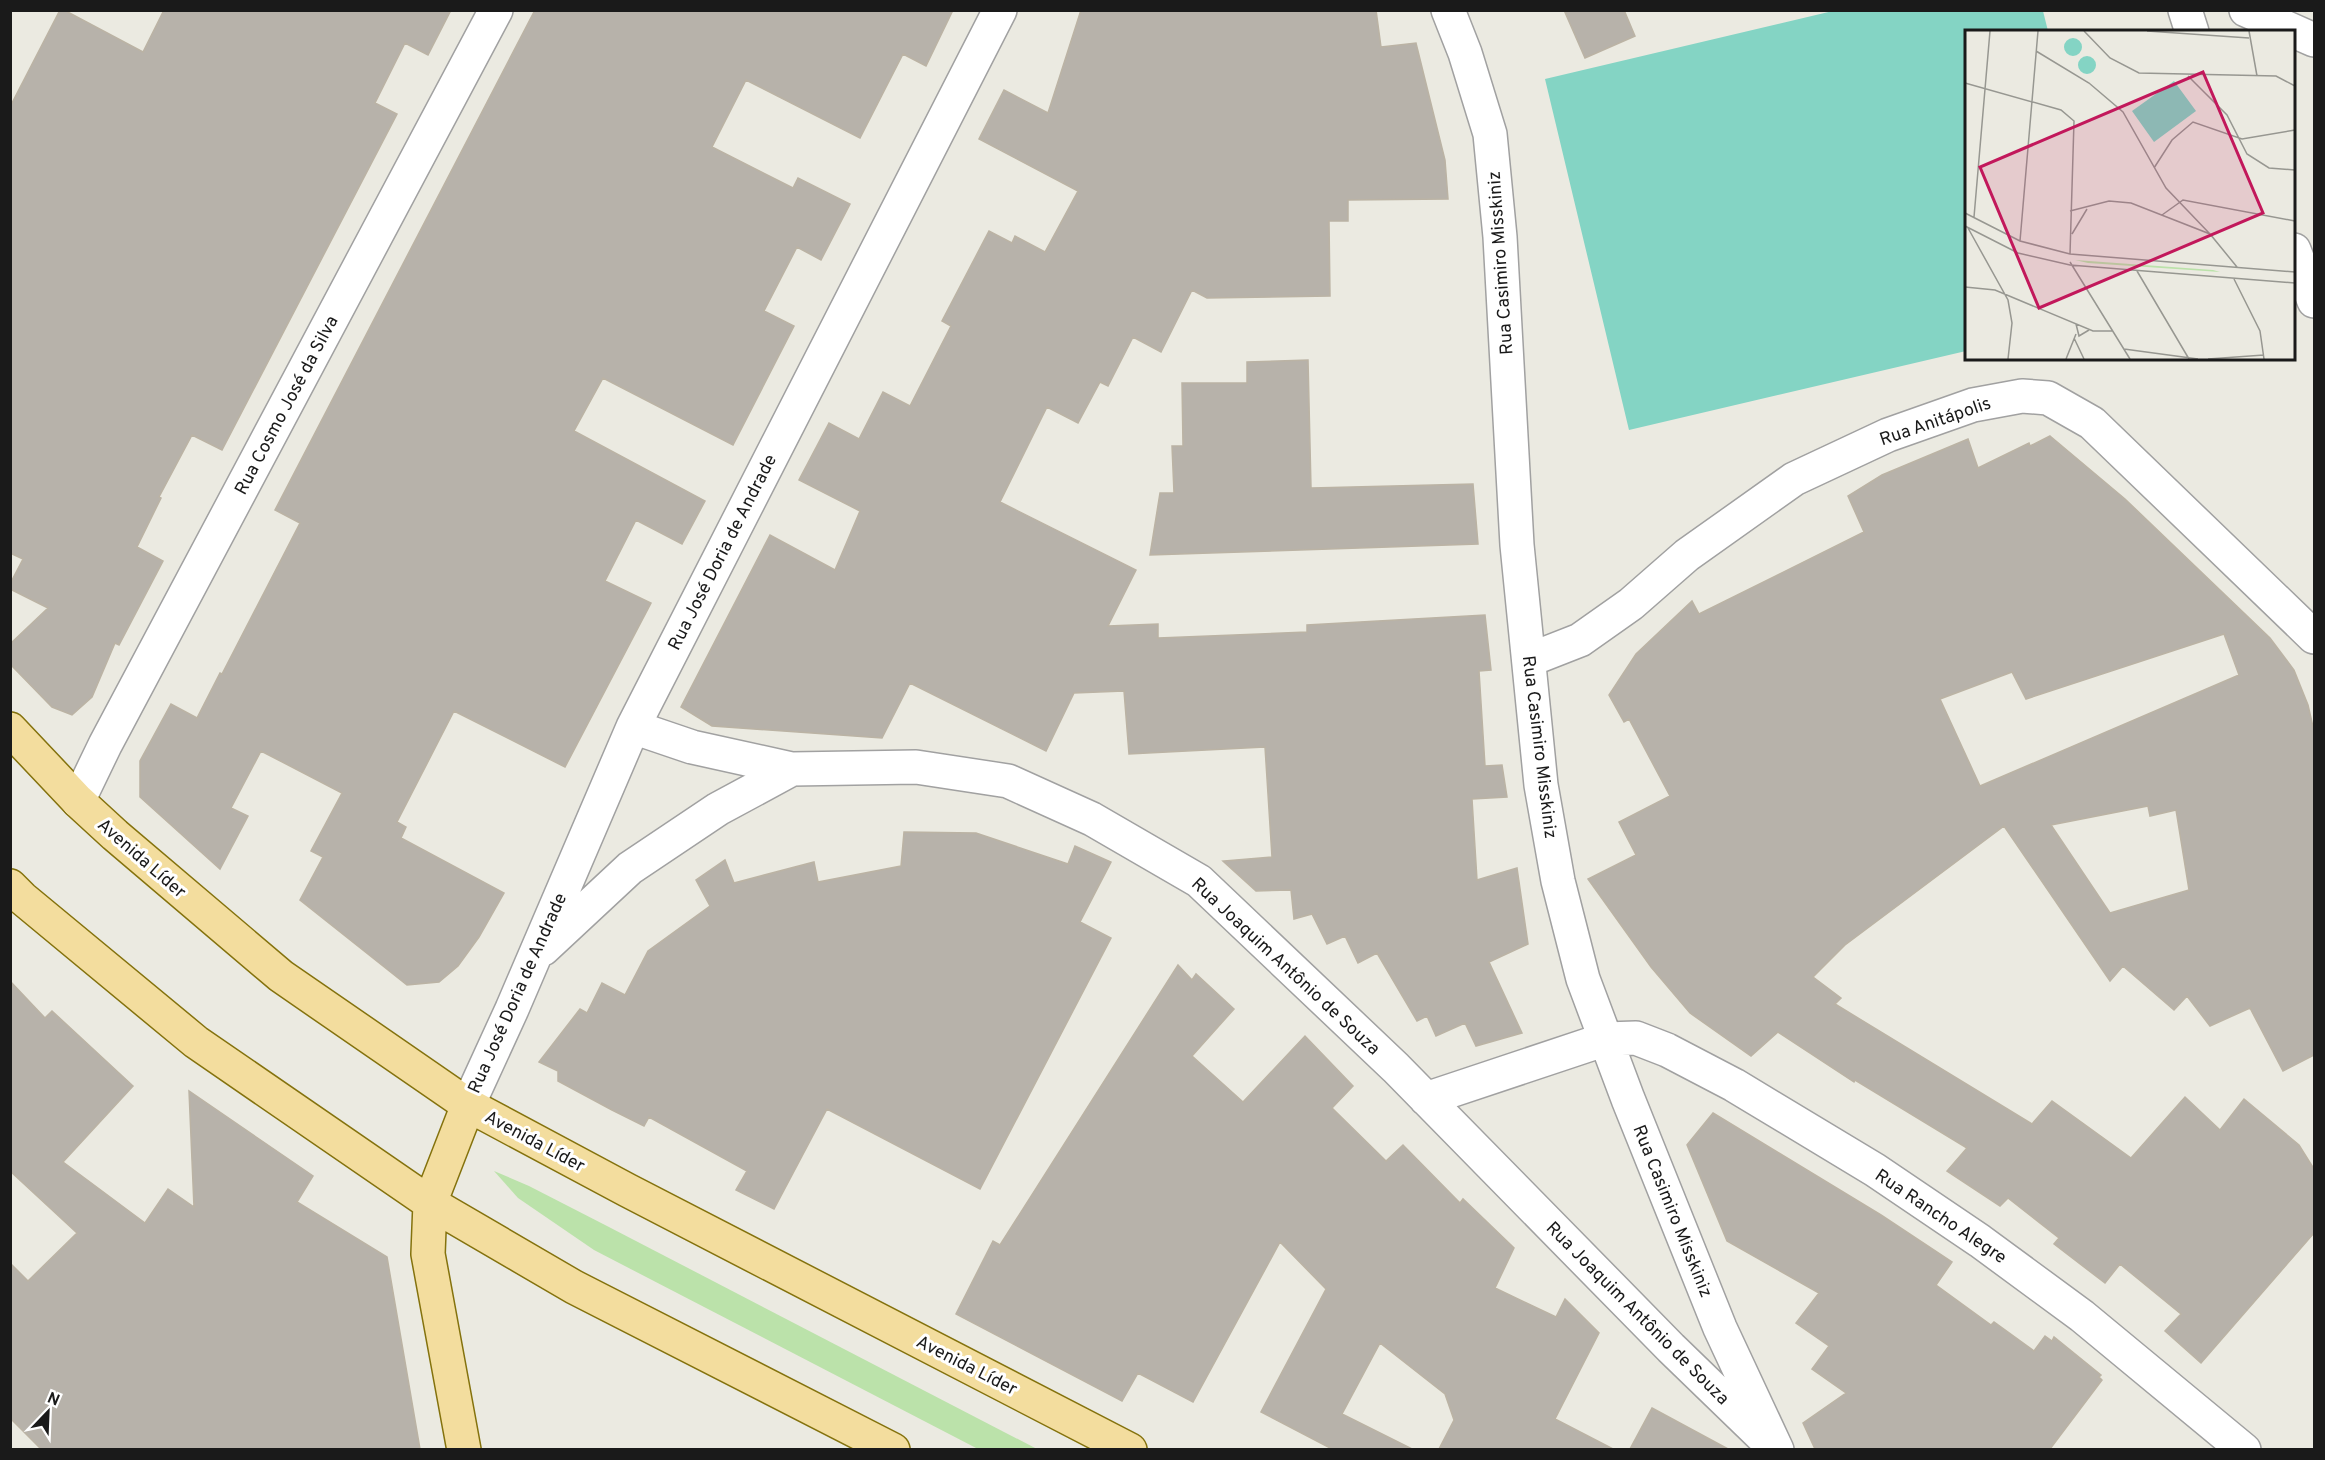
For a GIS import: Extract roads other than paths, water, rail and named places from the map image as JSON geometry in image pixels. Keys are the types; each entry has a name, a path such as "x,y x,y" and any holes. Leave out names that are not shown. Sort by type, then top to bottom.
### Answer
{"main road":[{"name":"Avenida Líder","path":"10,729 78,801 132,850 281,976 468,1105 627,1190 1130,1449"},
{"path":"10,886 196,1042 430,1203 574,1287 893,1449"},
{"path":"464,1449 428,1254 430,1203 468,1105"}],"street":[{"name":"Rua Cosmo José da Silva","path":"78,801 105,745 496,10"},
{"name":"Rua José Doria de Andrade","path":"468,1105 633,727 1000,10"},
{"name":"Rua Casimiro Misskiniz","path":"1448,10 1465,53 1490,134 1500,237 1517,545 1541,786 1558,881 1583,979 1606,1039 1720,1328 1776,1449"},
{"path":"2185,10 2191,30"},
{"path":"2246,10 2291,30"},
{"path":"2295,32 2314,40"},
{"path":"2295,253 2314,301"},
{"name":"Rua Anitápolis","path":"1529,660 1580,639 1631,604 1687,555 1794,479 1888,435 1973,405 2022,396 2048,398 2092,423 2314,637"},
{"name":"Rua Joaquim Antônio de Souza","path":"633,727 692,747 792,769 916,767 1008,781 1092,819 1198,881 1426,1100 1663,1340 1776,1449"},
{"name":"Rua Joaquim Antônio de Souza","path":"533,959 630,868 718,809 792,769"},
{"name":"Rua Rancho Alegre","path":"1606,1039 1636,1038 1667,1050 1734,1085 1875,1170 1980,1241 2082,1316 2244,1449"},
{"path":"1426,1100 1606,1039"}]}
